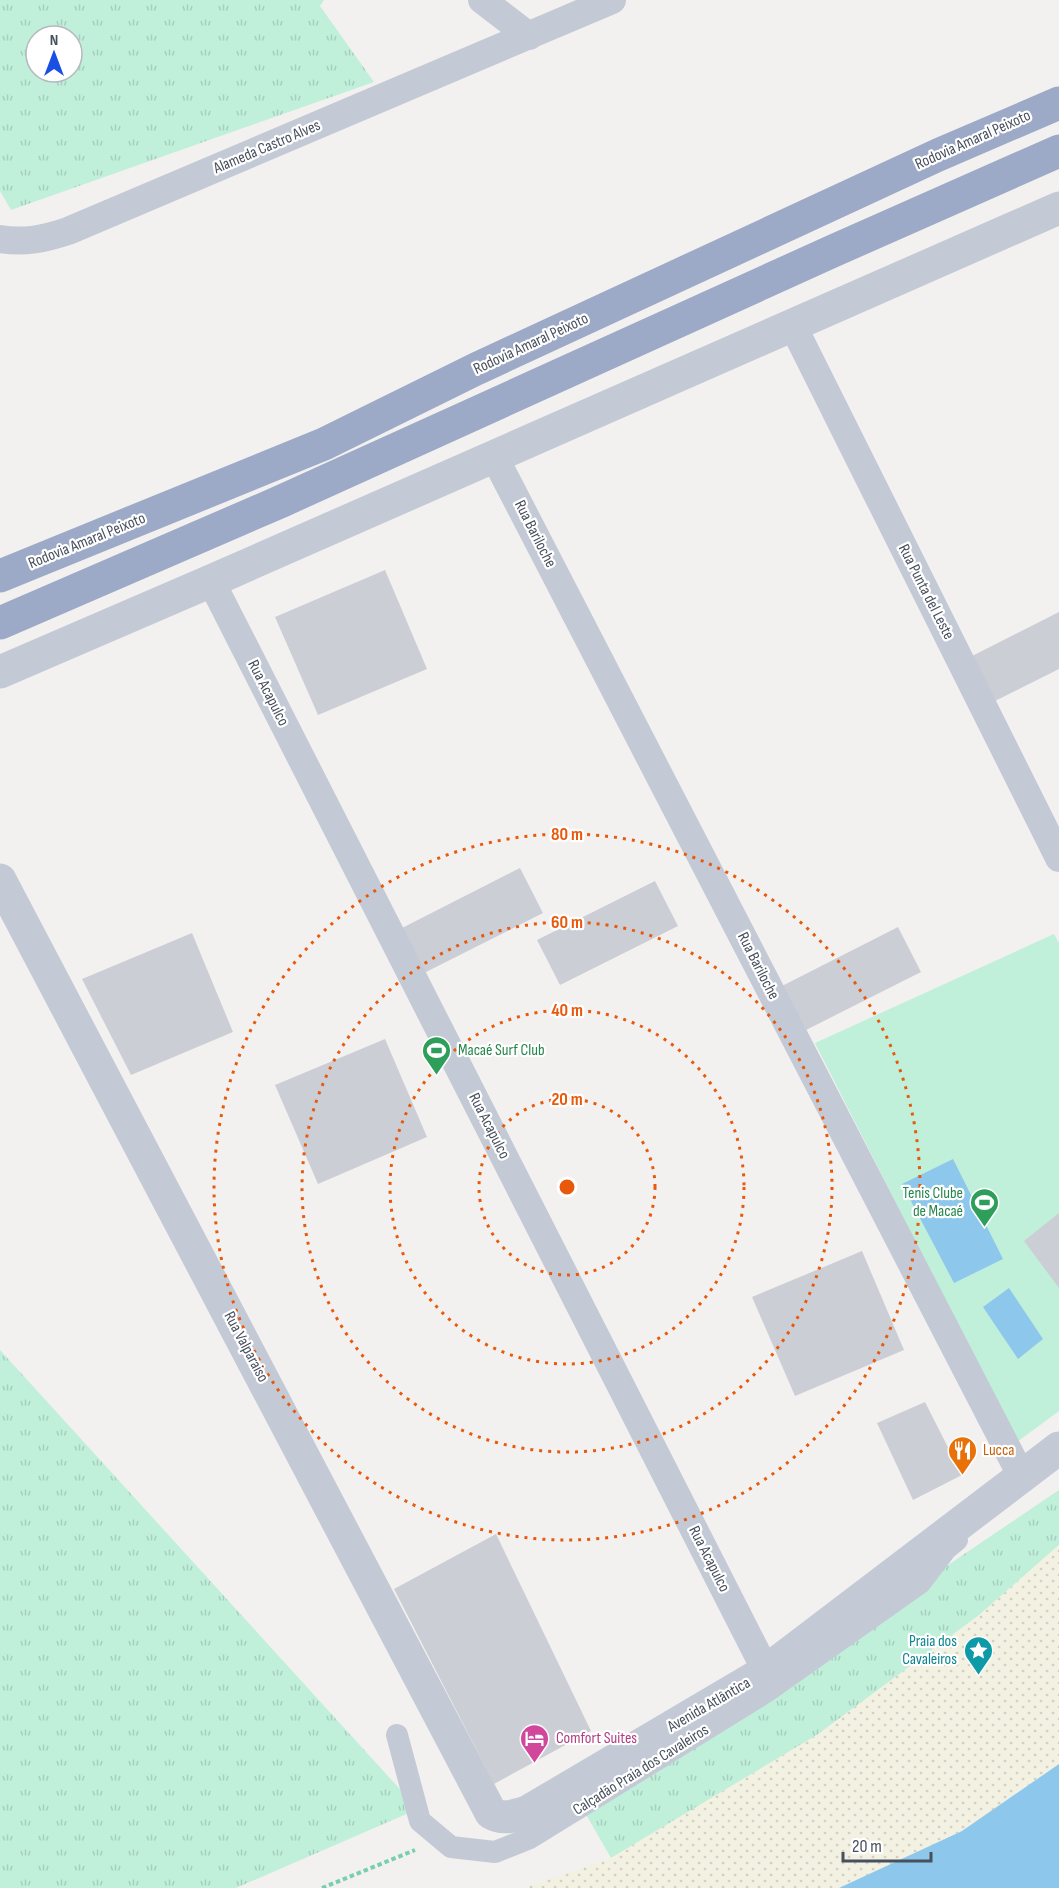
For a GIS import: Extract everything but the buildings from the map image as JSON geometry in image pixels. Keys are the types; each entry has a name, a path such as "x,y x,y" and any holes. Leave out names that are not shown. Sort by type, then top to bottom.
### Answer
{"highway":[{"name":"Rodovia Amaral Peixoto","path":"0,576 324,444 487,364 938,155 1059,103"},
{"path":"0,623 293,496 833,250 1059,151"}],"street":[{"path":"482,0 530,36"},
{"name":"Alameda Castro Alves","path":"0,239 25,242 45,239 68,231 612,0"},
{"path":"0,672 1059,208"},
{"name":"Rua Punta del Leste","path":"793,326 1059,858"},
{"name":"Rua Bariloche","path":"494,456 1022,1476"},
{"name":"Rua Acapulco","path":"211,581 766,1671"},
{"name":"Rua Valparaiso","path":"0,880 491,1813"},
{"name":"Avenida Atlântica","path":"491,1813 502,1817 527,1812 766,1671 1059,1448"},
{"name":"Calçadão Praia dos Cavaleiros","path":"397,1735 420,1821 451,1847 495,1852 530,1838 766,1692 920,1583 946,1549 1059,1464"}],"path":[{"path":"322,1888 442,1839"}],"green space":[{"path":"0,0 324,0 320,6 374,82 11,210 0,191"},
{"name":"Tenis Clube de Macaé","path":"1054,934 1059,943 1059,1411 1017,1442 815,1043"},
{"path":"0,1350 418,1809 236,1888 0,1888"},
{"path":"1059,1490 1059,1545 978,1616 817,1735 611,1858 584,1811"}],"sand":[{"name":"Praia dos Cavaleiros","path":"1059,1545 1059,1764 962,1831 839,1888 522,1888 611,1858 817,1735 978,1616"}],"water":[{"path":"953,1159 1003,1259 954,1283 902,1184"},
{"path":"1009,1288 1043,1339 1018,1359 983,1307"},
{"path":"1059,1764 1059,1888 839,1888 962,1831"}],"place":[{"name":"Macaé Surf Club","path":"437,1076"},
{"name":"Tenis Clube de Macaé","path":"984,1228"},
{"name":"Lucca","path":"962,1476"},
{"name":"Praia dos Cavaleiros","path":"978,1676"},
{"name":"Comfort Suites","path":"535,1764"}]}
